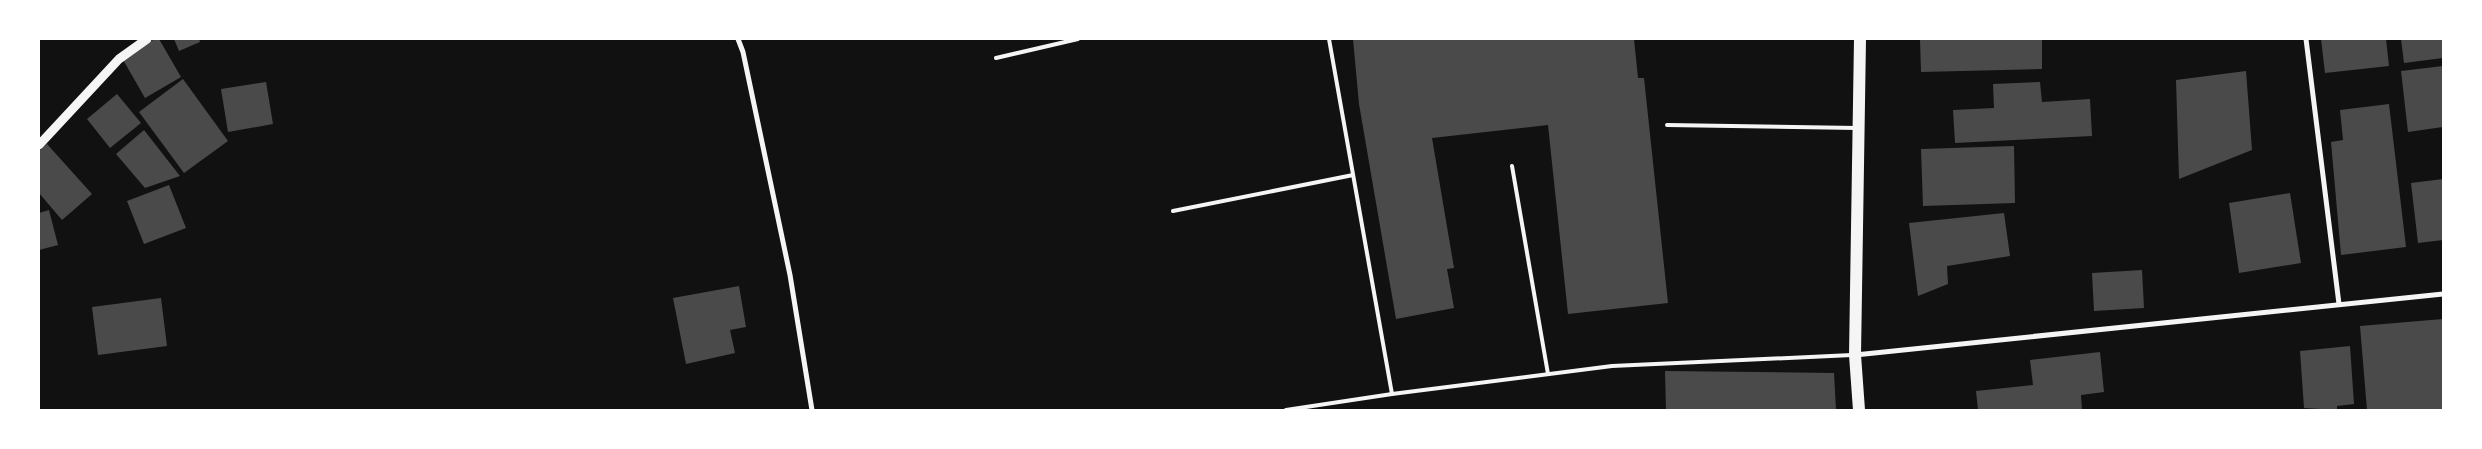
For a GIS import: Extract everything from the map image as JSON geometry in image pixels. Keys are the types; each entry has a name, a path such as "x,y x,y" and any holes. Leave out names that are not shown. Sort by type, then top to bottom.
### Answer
{"main road":[{"path":"1859,410 1855,355 1860,39"}],"street":[{"path":"39,146 119,59 147,39"},
{"path":"738,39 743,52 790,275 812,410"},
{"path":"2306,39 2339,304"},
{"path":"1855,355 2443,294"}],"lane":[{"path":"996,58 1078,39"},
{"path":"1329,39 1392,394"},
{"path":"1667,125 1859,128"},
{"path":"1512,166 1548,374"},
{"path":"1173,211 1353,175"},
{"path":"1286,410 1392,394 1612,366 1855,355"}],"building":[{"path":"155,39 159,39 181,77 145,98 122,58"},
{"path":"174,39 199,39 200,42 179,51"},
{"path":"1353,39 1634,39 1638,78 1644,78 1668,303 1568,314 1548,125 1432,138 1454,268 1447,269 1454,308 1396,319 1359,104"},
{"path":"1920,39 2042,39 2042,69 1921,72"},
{"path":"2321,39 2386,39 2389,66 2325,73"},
{"path":"2401,39 2443,39 2443,58 2404,63"},
{"path":"2443,66 2443,127 2408,132 2401,71"},
{"path":"2246,71 2252,150 2179,179 2176,80"},
{"path":"183,79 228,141 184,173 139,112"},
{"path":"266,82 273,124 228,132 221,89"},
{"path":"2040,82 2042,102 2090,99 2092,136 1955,143 1953,110 1994,108 1993,84"},
{"path":"117,94 141,123 110,148 87,119"},
{"path":"2389,104 2406,247 2341,255 2331,142 2343,140 2340,110"},
{"path":"144,130 180,176 145,188 116,154"},
{"path":"47,144 92,194 62,220 39,193 39,151"},
{"path":"2014,146 2015,203 1923,206 1921,149"},
{"path":"2443,179 2443,240 2418,243 2411,183"},
{"path":"169,185 186,228 144,244 127,201"},
{"path":"2290,193 2301,263 2239,273 2229,203"},
{"path":"49,210 58,245 39,250 39,213"},
{"path":"2004,213 2010,256 1947,266 1948,284 1918,296 1909,223"},
{"path":"2142,270 2144,308 2094,311 2092,273"},
{"path":"739,286 746,327 730,330 735,353 686,364 673,298"},
{"path":"161,298 167,346 98,355 92,307"},
{"path":"2443,319 2443,410 2367,410 2360,326"},
{"path":"2350,346 2354,404 2337,406 2337,410 2304,408 2300,351"},
{"path":"2100,352 2104,392 2081,395 2082,410 1978,410 1976,391 2033,385 2030,360"},
{"path":"1665,371 1834,373 1836,410 1666,410"}]}
